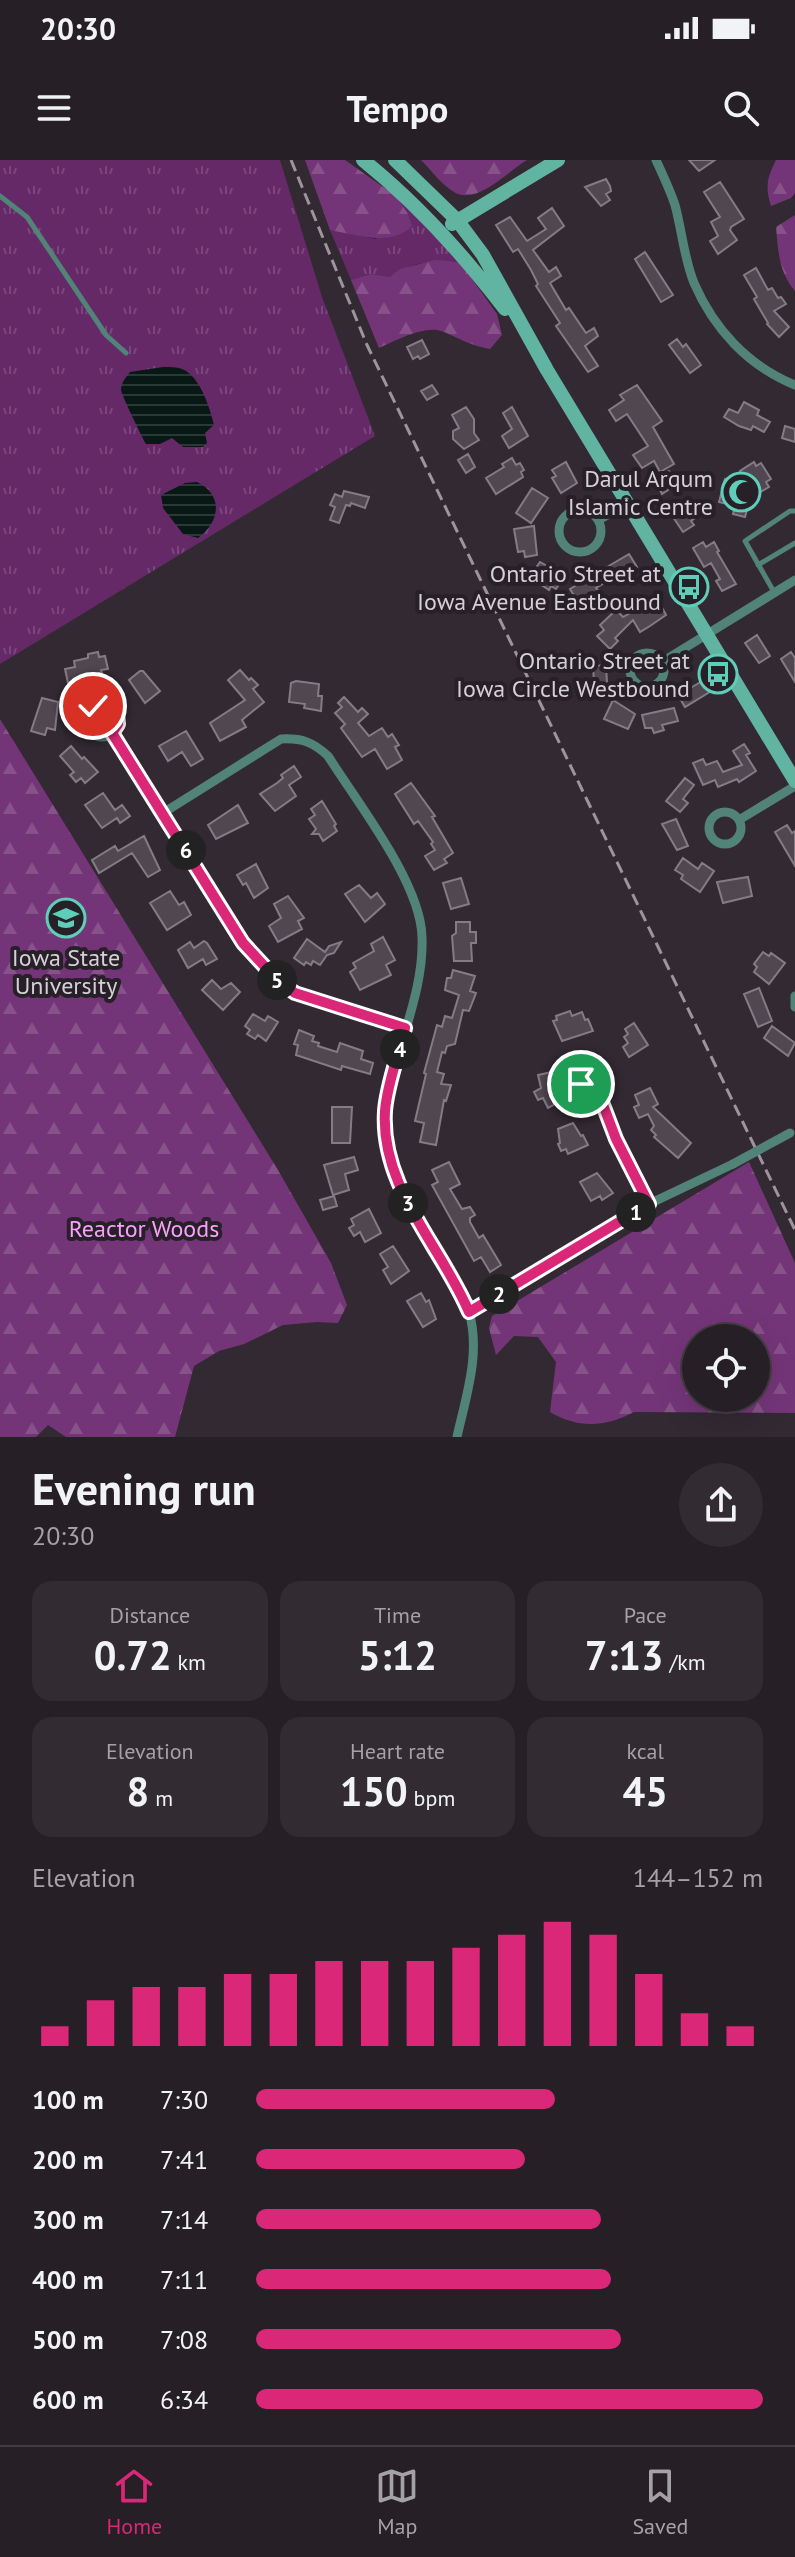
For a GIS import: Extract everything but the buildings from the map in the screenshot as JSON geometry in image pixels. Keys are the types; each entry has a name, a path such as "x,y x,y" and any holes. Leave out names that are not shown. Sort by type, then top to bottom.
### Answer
{"main road":[{"path":"363,160 443,232 534,348"},
{"path":"395,160 457,220 488,263 534,348 795,784"},
{"path":"443,232 457,220 558,160"}],"street":[{"path":"656,160 674,202 694,282 710,314 732,343 751,360 770,374 795,385"},
{"path":"599,520 627,503"},
{"path":"580,509 599,520 600,538 592,549 573,552 562,544 559,524 567,513 580,509"},
{"path":"662,662 795,580"},
{"path":"112,733 243,943 277,980 295,993 315,1001 405,1028"},
{"path":"163,813 281,739 297,738 313,743 328,756 402,872 415,902 423,935 420,972 385,1110 390,1164 400,1190 459,1288 469,1312 474,1344 457,1437"},
{"path":"739,820 795,784"},
{"path":"795,996 795,1007"},
{"path":"597,1089 616,1139 649,1204"},
{"path":"469,1312 649,1204 793,1131"}],"lane":[{"path":"0,196 27,217 106,335 126,353"},
{"path":"774,593 745,541 795,511"},
{"path":"758,565 795,543"}],"green space":[{"path":"0,160 280,160 322,297 375,436 0,664"},
{"path":"305,160 345,160 396,196 412,226 384,238 330,230"},
{"path":"421,160 527,160 482,191 463,195 445,185"},
{"path":"776,160 795,160 795,193 791,198 771,206 768,183"},
{"path":"396,196 460,262 423,263 390,277 371,274 351,280 330,230 376,239"},
{"path":"795,215 795,291 782,269 776,227"},
{"path":"435,260 460,262 497,314 502,335 490,349 434,330 410,335 379,348 351,280 371,274 390,277 400,269"},
{"name":"Reactor Woods","path":"0,719 278,1170 331,1263 347,1305 338,1323 283,1325 244,1344 219,1351 194,1366 175,1437 66,1437 48,1425 36,1437 0,1437"},
{"path":"749,1162 795,1263 795,1413 634,1412 602,1423 571,1421 550,1412 556,1362 538,1337 514,1336 496,1355 489,1328 492,1316"}],"shaded area":[{"path":"180,368 188,373 203,393 214,425 205,433 207,443 203,447 183,447 172,438 160,444 146,444 122,394 122,385 130,372"},
{"path":"197,482 212,494 216,509 211,524 198,538 183,534 163,508 161,495 185,483"}],"railway":[{"path":"291,160 367,345 795,1230"}],"place":[{"name":"Darul Arqum Islamic Centre","path":"741,492"},
{"name":"Ontario Street at Iowa Avenue Eastbound","path":"689,587"},
{"name":"Ontario Street at Iowa Circle Westbound","path":"718,674"},
{"name":"Iowa State University","path":"66,918"}],"route":[{"path":"93,706 104,703 114,708 119,718 112,733 243,943 258,961 295,993 405,1028 385,1110 390,1164 400,1190 459,1288 469,1312 649,1204 616,1139 597,1089 588,1089 581,1084"}]}
